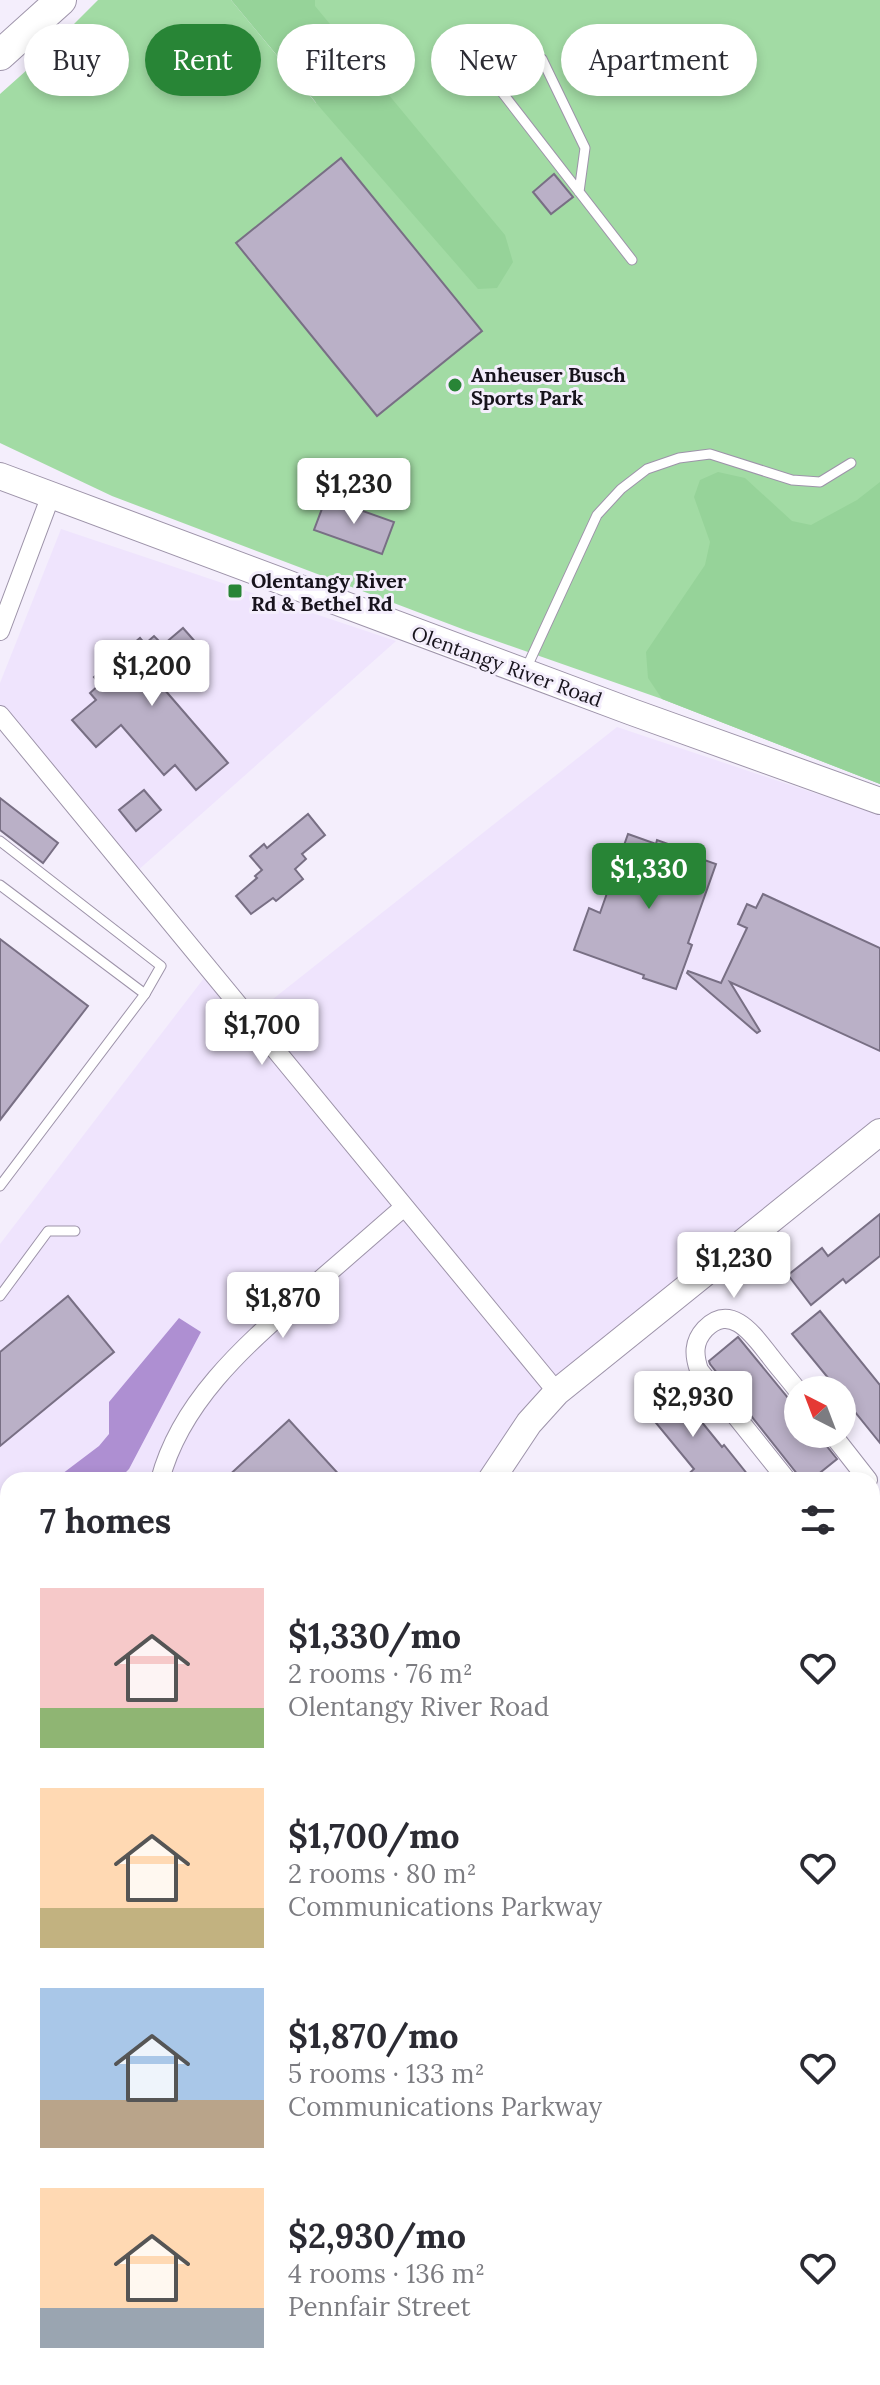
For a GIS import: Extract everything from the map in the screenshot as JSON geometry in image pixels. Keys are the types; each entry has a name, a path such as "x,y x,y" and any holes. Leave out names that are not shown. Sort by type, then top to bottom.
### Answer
{"main road":[{"path":"0,55 61,0"},
{"name":"Olentangy River Road","path":"0,476 880,801"},
{"path":"496,1472 529,1423 557,1392 880,1132"}],"street":[{"path":"0,631 51,495"},
{"path":"0,715 557,1392"},
{"path":"162,1472 187,1420 212,1383 244,1347 404,1207"},
{"path":"781,1472 699,1370 694,1355 697,1339 707,1327 721,1320 736,1321 749,1329 786,1376"},
{"path":"844,1448 863,1472"}],"lane":[{"path":"579,192 585,148 542,59 519,62 494,82 579,192 632,260"},
{"path":"524,672 597,515 621,489 647,469 679,458 710,454 792,480 820,482 851,463"},
{"path":"0,841 161,966 145,994 0,1186"},
{"path":"0,885 145,994"},
{"path":"0,1296 48,1231 75,1231"}],"shaded area":[{"path":"61,529 396,641 136,872 0,710 0,683"},
{"path":"617,727 880,815 880,1127 568,1379 494,1472 0,1472 0,1244 214,965 254,1014"},
{"path":"179,1318 201,1332 129,1469 126,1472 65,1472 99,1446 109,1434 109,1402"}],"green space":[{"name":"Anheuser Busch Sports Park","path":"98,0 231,0 251,24 145,24 145,96 261,96 261,36 277,56 277,96 310,96 316,103 314,96 415,96 415,24 295,24 288,0 880,0 880,784 662,699 465,630 112,496 0,443 0,94 24,73 24,96 129,96 129,24 74,24"},
{"path":"231,0 315,0 315,6 330,24 277,24 277,56 261,36 261,24 251,24"},
{"path":"311,96 390,96 505,235 513,262 497,288 478,289"},
{"path":"718,472 745,478 792,521 811,525 857,500 880,482 880,784 662,699 648,678 646,652 705,565 710,542 694,497 700,480"}],"building":[{"path":"341,158 482,331 377,416 236,243"},
{"path":"554,174 573,197 551,214 533,192"},
{"path":"326,498 394,522 382,554 314,530"},
{"path":"183,628 206,654 164,689 228,763 196,790 175,765 164,775 121,725 96,747 72,720 96,700 90,693 100,684 94,677 140,638 145,644 154,636 163,645"},
{"path":"144,790 161,810 136,831 119,810"},
{"path":"0,798 58,843 43,863 0,830"},
{"path":"308,814 325,835 302,854 306,859 295,869 303,879 276,901 273,898 251,914 236,896 262,870 250,856 264,844 267,848"},
{"path":"628,834 656,844 657,840 716,864 688,943 692,945 676,989 574,950 589,908 600,913"},
{"path":"763,894 880,948 880,1051 730,982 760,1031 757,1033 687,973 721,983 747,928 738,924 747,904 756,908"},
{"path":"0,939 88,1006 0,1120"},
{"path":"880,1214 880,1256 846,1283 843,1279 811,1305 788,1275 822,1248 828,1256"},
{"path":"68,1296 114,1352 0,1446 0,1352"},
{"path":"820,1311 880,1385 880,1443 856,1413 856,1376 826,1376 792,1334"},
{"path":"738,1337 784,1393 784,1448 828,1448 837,1459 821,1472 796,1472 709,1361"},
{"path":"670,1383 746,1472 691,1472 694,1469 642,1406"},
{"path":"289,1420 337,1472 233,1472"}],"place":[{"name":"Anheuser Busch Sports Park","path":"455,385"},
{"name":"Olentangy River Rd & Bethel Rd","path":"235,591"}]}
